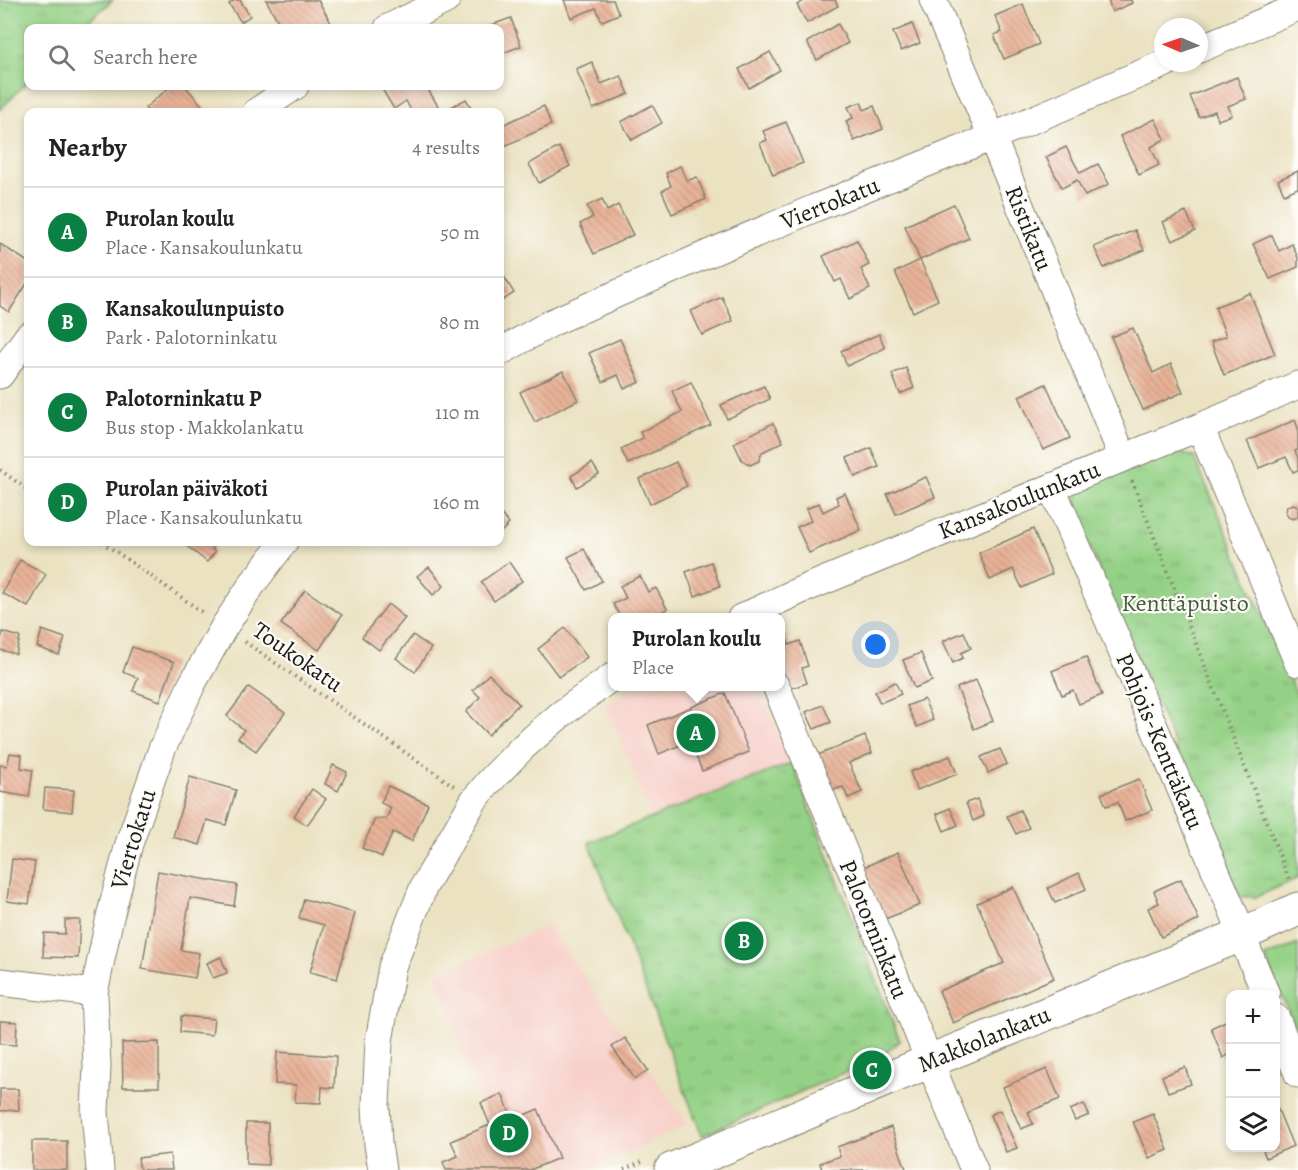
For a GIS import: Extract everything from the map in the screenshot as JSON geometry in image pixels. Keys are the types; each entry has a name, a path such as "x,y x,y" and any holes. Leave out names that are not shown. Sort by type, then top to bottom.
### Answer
{"street":[{"path":"396,24 446,0"},
{"name":"Ristikatu","path":"933,0 992,137 1123,458"},
{"path":"1208,45 1298,7"},
{"name":"Viertokatu","path":"504,350 553,322 696,259 1154,68"},
{"path":"262,108 289,90"},
{"path":"0,375 24,342"},
{"name":"Kansakoulunkatu","path":"753,613 799,591 1298,385"},
{"path":"1200,427 1298,663"},
{"name":"Pohjois-Kenttäkatu","path":"1052,488 1235,916 1264,990"},
{"name":"Viertokatu","path":"100,1170 95,1112 97,1066 94,993 109,921 129,844 158,760 192,684 224,627 281,546"},
{"path":"382,1170 376,1105 379,1041 392,967 424,886 474,800 490,781 523,747 560,715 608,680"},
{"name":"Palotorninkatu","path":"778,691 974,1170"},
{"name":"Makkolankatu","path":"671,1170 930,1061 1241,935 1296,900"},
{"path":"0,982 94,993"},
{"path":"1280,1030 1298,1074"}],"path":[{"path":"1123,458 1296,900"},
{"path":"0,470 24,487"},
{"name":"Toukokatu","path":"108,546 474,800"}],"shaded area":[{"path":"630,691 760,691 792,763 652,818 605,705"},
{"path":"548,925 688,1125 589,1170 564,1170 559,1158 530,1170 446,1170 443,1162 457,1155 451,1141 490,1124 436,974"}],"green space":[{"path":"0,0 113,0 85,24 24,24 24,85 0,110"},
{"name":"Kenttäpuisto","path":"1170,450 1194,457 1298,698 1298,878 1256,897 1240,897 1073,509 1080,488"},
{"path":"792,763 900,1041 881,1056 702,1136 589,842"},
{"path":"1298,944 1298,1034 1280,990 1265,957"}],"building":[{"path":"240,0 250,16 241,22 229,4"},
{"path":"266,0 318,0 331,23 329,24 280,24"},
{"path":"564,0 613,0 619,14 602,21 596,8 571,18"},
{"path":"805,0 835,0 838,6 807,23 797,5"},
{"path":"1108,0 1131,0 1132,3 1112,12"},
{"path":"1023,4 1039,44 1004,59 994,35 1002,32 995,16"},
{"path":"511,18 521,46 504,52 504,24 494,24"},
{"path":"838,24 848,43 817,60 807,42"},
{"path":"912,24 920,43 901,51 893,32"},
{"path":"770,52 780,70 749,88 739,69"},
{"path":"592,62 601,84 621,76 629,94 593,109 576,69"},
{"path":"1237,77 1246,99 1228,106 1232,115 1218,120 1215,111 1199,117 1190,96"},
{"path":"166,90 189,90 204,108 145,108"},
{"path":"383,90 428,90 439,108 410,108 406,101 393,108"},
{"path":"466,99 472,108 449,108"},
{"path":"861,102 864,110 874,106 883,129 854,141 846,121 853,118 848,107"},
{"path":"652,105 662,123 632,140 621,122"},
{"path":"544,106 551,125 504,146 504,124"},
{"path":"1155,119 1165,139 1151,147 1159,165 1139,175 1120,136"},
{"path":"786,122 803,163 773,175 760,143 767,140 763,131"},
{"path":"559,147 570,166 539,183 529,164"},
{"path":"1066,147 1080,173 1098,164 1109,184 1085,196 1077,180 1062,188 1046,157"},
{"path":"680,166 687,181 697,177 706,199 672,214 662,191 671,186 666,173"},
{"path":"1298,171 1298,188 1284,194 1278,180"},
{"path":"602,199 607,211 618,205 633,235 594,254 580,224 593,217 587,206"},
{"path":"954,204 969,238 920,260 905,226"},
{"path":"1186,212 1195,231 1172,241 1163,222"},
{"path":"1135,230 1144,250 1104,268 1094,247"},
{"path":"1272,235 1279,251 1292,244 1298,258 1298,267 1270,279 1253,244"},
{"path":"857,240 869,265 861,269 870,289 850,299 841,279 835,282 823,256"},
{"path":"0,244 24,259 24,288 9,312 0,306"},
{"path":"920,260 938,300 913,312 895,272"},
{"path":"504,277 514,293 504,299"},
{"path":"1250,293 1275,354 1224,375 1211,342 1226,336 1215,307"},
{"path":"722,297 733,321 702,335 691,311"},
{"path":"1133,328 1153,373 1171,364 1183,392 1143,410 1111,337"},
{"path":"879,334 885,348 847,366 841,351"},
{"path":"620,339 640,382 624,389 618,375 603,382 589,353"},
{"path":"906,368 914,388 900,394 892,374"},
{"path":"563,371 578,400 535,422 520,392"},
{"path":"691,382 711,425 628,464 621,449 643,438 640,432 682,412 672,391"},
{"path":"1046,384 1070,438 1043,450 1019,396"},
{"path":"764,386 770,399 727,419 721,405"},
{"path":"1295,420 1298,428 1298,450 1295,451 1298,458 1298,470 1293,472 1286,457 1259,468 1247,441"},
{"path":"773,423 783,442 762,452 759,461 750,465 742,460 734,443"},
{"path":"871,448 879,467 855,477 847,458"},
{"path":"676,462 687,486 650,504 639,479"},
{"path":"592,463 599,474 577,487 571,476"},
{"path":"926,477 935,497 896,514 887,494"},
{"path":"845,493 861,530 809,553 797,527 811,521 806,509 819,503 823,512 839,504 836,497"},
{"path":"1293,504 1298,506 1298,517 1293,519 1288,517 1286,512 1287,506"},
{"path":"504,518 509,524 504,529"},
{"path":"1033,529 1052,574 1022,588 1013,569 990,580 979,553"},
{"path":"187,546 215,546 212,549 215,552 207,562"},
{"path":"584,549 602,581 586,590 568,557"},
{"path":"20,560 46,574 28,607 2,593"},
{"path":"509,562 522,581 494,601 481,582"},
{"path":"711,562 720,586 695,596 686,572"},
{"path":"429,567 444,586 433,595 417,576"},
{"path":"640,576 648,592 656,588 667,609 660,613 618,613 613,604 626,598 620,586"},
{"path":"305,590 342,615 319,650 281,624"},
{"path":"388,604 405,618 379,650 362,637"},
{"path":"565,628 587,657 559,677 538,649"},
{"path":"42,630 65,638 59,655 37,647"},
{"path":"3,632 20,637 16,654 0,650"},
{"path":"964,632 971,648 961,653 963,658 953,663 943,641"},
{"path":"785,634 789,645 800,641 808,666 802,668 807,683 789,689 785,677"},
{"path":"413,635 431,648 415,672 396,658"},
{"path":"132,647 174,662 160,701 133,691 138,678 123,672"},
{"path":"921,653 932,681 914,688 903,660"},
{"path":"1086,657 1102,695 1079,704 1073,690 1062,695 1052,671"},
{"path":"489,674 519,704 488,735 466,712 480,697 473,690"},
{"path":"976,680 993,721 974,729 957,688"},
{"path":"895,682 901,694 880,703 875,692"},
{"path":"249,687 285,713 256,751 238,738 244,730 227,716"},
{"path":"725,693 749,752 702,771 690,741 659,754 648,725"},
{"path":"924,699 933,720 917,727 907,706"},
{"path":"823,705 831,722 814,729 806,712"},
{"path":"865,736 872,753 849,763 862,792 848,798 843,787 833,790 818,755"},
{"path":"1000,749 1007,764 988,773 981,757"},
{"path":"10,753 22,755 21,768 33,770 29,797 0,792 0,765 7,766"},
{"path":"950,756 957,774 917,790 910,772"},
{"path":"333,765 347,772 338,791 325,784"},
{"path":"190,777 236,790 226,825 207,820 200,845 173,837"},
{"path":"1139,779 1152,810 1125,821 1118,802 1106,806 1101,794"},
{"path":"388,786 428,804 412,841 393,832 382,857 362,848 375,819 386,819 391,808 381,803"},
{"path":"45,788 74,790 72,812 43,809"},
{"path":"312,789 326,799 307,825 294,816"},
{"path":"977,799 984,816 973,821 966,803"},
{"path":"950,808 958,825 944,831 937,814"},
{"path":"1020,810 1029,828 1016,834 1007,816"},
{"path":"898,852 920,905 885,919 864,867"},
{"path":"12,859 35,862 29,904 7,901"},
{"path":"158,871 237,885 234,906 190,898 181,950 199,953 195,978 142,969"},
{"path":"1079,873 1086,889 1055,903 1048,888"},
{"path":"1181,879 1199,920 1161,937 1148,908 1159,903 1154,891"},
{"path":"1013,887 1054,978 953,1023 939,991 1004,963 977,903"},
{"path":"304,899 355,913 337,979 310,972 324,925 299,918"},
{"path":"65,920 80,920 78,958 43,957 44,933 65,934"},
{"path":"221,957 227,973 213,978 207,963"},
{"path":"181,1016 214,1019 212,1035 180,1032"},
{"path":"0,1021 17,1022 16,1045 0,1044"},
{"path":"1226,1021 1226,1056 1223,1058 1211,1028"},
{"path":"625,1038 648,1070 635,1079 612,1047"},
{"path":"159,1042 159,1087 123,1087 122,1043"},
{"path":"277,1052 336,1056 334,1088 322,1087 321,1103 295,1102 296,1085 275,1084"},
{"path":"1185,1067 1191,1084 1168,1092 1162,1076"},
{"path":"1047,1069 1060,1099 1028,1112 1033,1124 1021,1129 1003,1087"},
{"path":"0,1089 18,1089 19,1110 0,1111"},
{"path":"502,1094 513,1120 538,1109 559,1158 530,1170 446,1170 443,1162 458,1156 451,1141 490,1125 481,1103"},
{"path":"1084,1104 1089,1115 1075,1121 1070,1110"},
{"path":"1000,1110 1017,1148 1006,1152 990,1115"},
{"path":"1153,1114 1168,1150 1149,1158 1133,1122"},
{"path":"1280,1115 1293,1146 1280,1152"},
{"path":"246,1123 268,1123 268,1165 246,1164"},
{"path":"891,1127 906,1169 822,1170 820,1163 840,1156 837,1147"},
{"path":"32,1141 67,1141 67,1170 32,1170"},
{"path":"1264,1152 1280,1152 1266,1158"},
{"path":"170,1154 172,1170 140,1170 138,1158"}],"place":[{"name":"Purolan koulu","path":"696,733"},
{"name":"Kansakoulunpuisto","path":"744,941"},
{"name":"Palotorninkatu P","path":"872,1070"},
{"name":"Purolan päiväkoti","path":"509,1133"}]}
